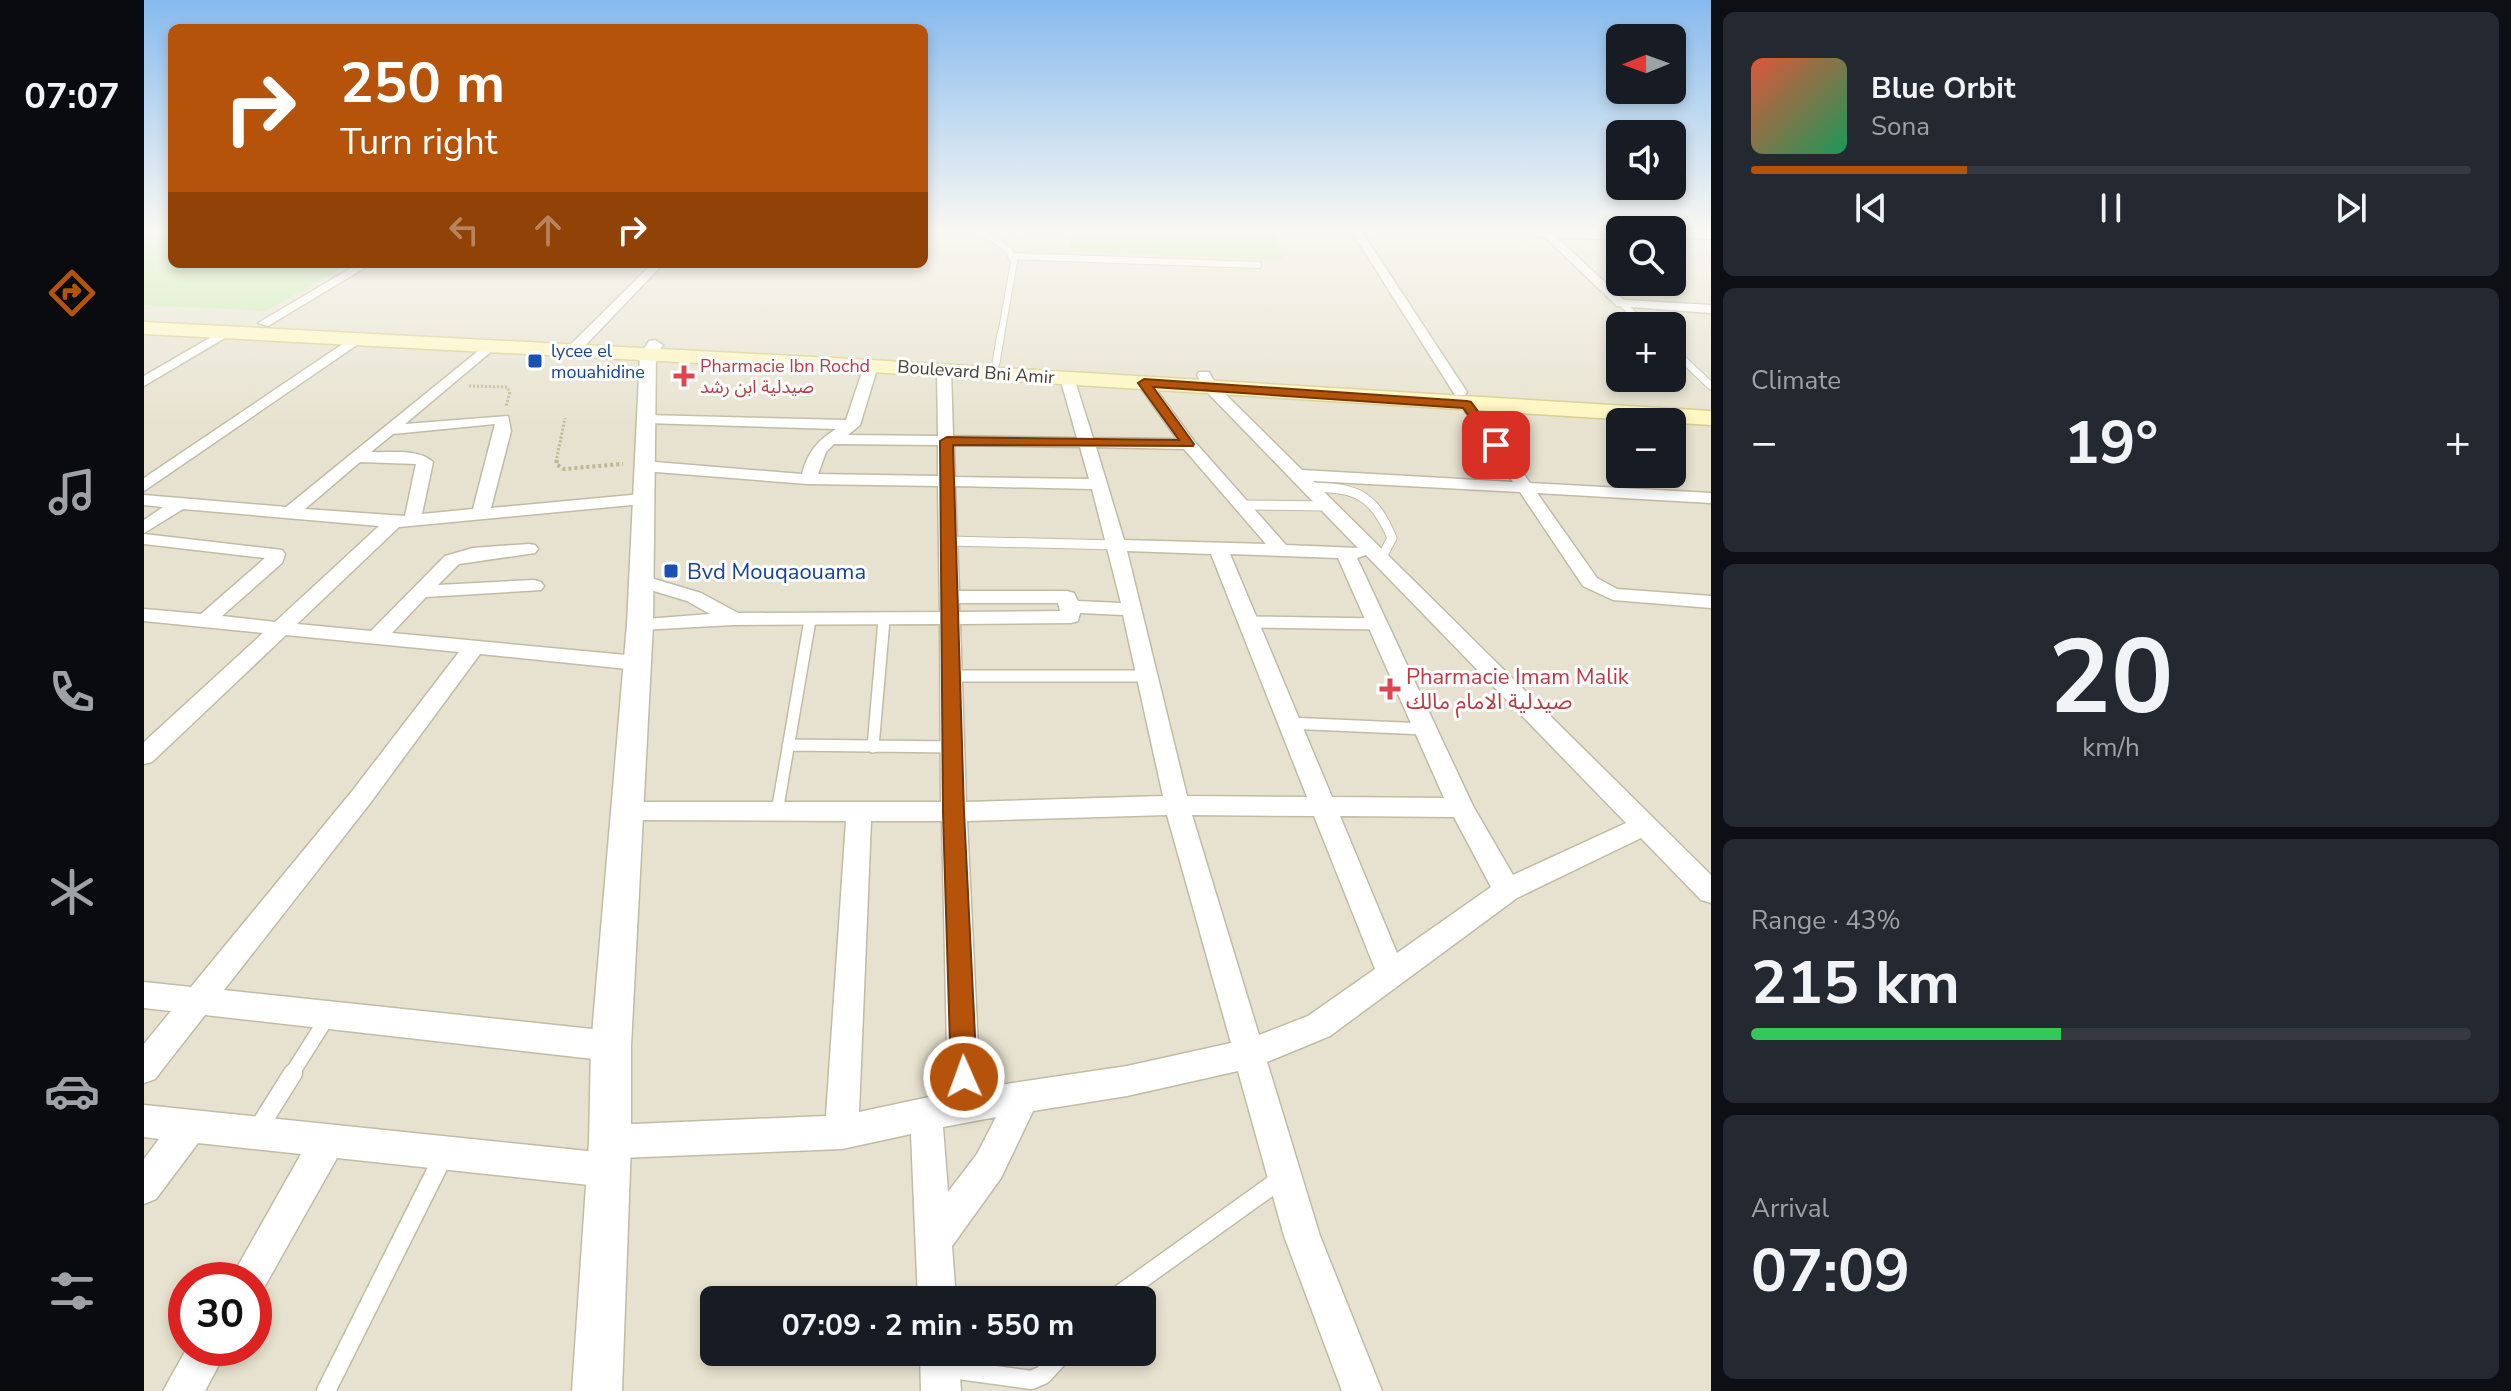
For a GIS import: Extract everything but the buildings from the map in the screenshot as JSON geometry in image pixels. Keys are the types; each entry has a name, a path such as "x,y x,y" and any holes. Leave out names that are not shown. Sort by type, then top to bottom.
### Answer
{"main road":[{"name":"Boulevard Bni Amir","path":"144,316 576,347 996,363 1711,418"},
{"name":"Boulevard Bni Amir","path":"144,328 488,347 576,347"},
{"name":"Boulevard Bni Amir","path":"652,350 1144,383 1207,381"},
{"name":"Boulevard Bni Amir","path":"1464,398 1711,407"}],"street":[{"path":"264,323 309,297"},
{"path":"576,347 625,297"},
{"path":"1399,297 1590,582 1613,594 1711,602"},
{"path":"1614,297 1621,303 1711,309"},
{"path":"144,382 229,332"},
{"path":"144,486 358,340"},
{"path":"288,514 488,347"},
{"path":"597,1391 609,1156 611,1046 630,811 640,624 643,464 652,350"},
{"path":"808,479 817,450 852,425 871,366"},
{"path":"944,370 954,812 965,1106"},
{"path":"1067,378 1117,545 1177,805 1302,1236 1362,1391"},
{"path":"1207,381 1711,892"},
{"path":"1144,383 1188,444 1281,551"},
{"path":"388,430 503,419 503,431 480,516"},
{"path":"646,419 852,425"},
{"path":"829,439 1188,444"},
{"path":"144,756 279,628 403,522 425,462 416,458 356,457"},
{"path":"643,464 808,479 1100,484"},
{"path":"1303,481 1526,487 1711,498"},
{"path":"144,500 403,522 642,499"},
{"path":"144,528 178,504"},
{"path":"144,539 276,554 275,559 205,621"},
{"path":"1117,545 1378,556"},
{"path":"377,636 452,560 461,556 529,549"},
{"path":"1219,550 1392,976"},
{"path":"1345,553 1380,624 1461,808 1507,890"},
{"path":"641,581 694,597 733,619"},
{"path":"420,592 534,586"},
{"path":"640,624 733,619 884,619 951,608 1071,617 1070,607 1130,609"},
{"path":"144,615 637,663"},
{"path":"144,1068 362,796 476,645"},
{"path":"630,811 954,812 1177,805 1461,808"},
{"path":"842,1132 859,812"},
{"path":"144,1121 445,1153 609,1156 842,1132 965,1106 1127,1081 1249,1054 1319,1026 1507,890 1645,825"},
{"path":"144,995 611,1046"},
{"path":"935,1239 989,1166 1023,1098"},
{"path":"926,1114 937,1286"},
{"path":"144,1187 190,1126"},
{"path":"258,1262 328,1140"},
{"path":"183,1391 198,1366"}],"lane":[{"path":"996,363 1008,297"},
{"path":"1621,303 1631,312"},
{"path":"1686,362 1711,386"},
{"path":"1303,481 1356,490 1367,497 1383,516 1392,538 1378,556"},
{"path":"1240,505 1328,506"},
{"path":"949,541 1117,545"},
{"path":"777,812 810,619"},
{"path":"873,747 884,619"},
{"path":"1248,622 1380,624"},
{"path":"951,676 1146,676"},
{"path":"1288,723 1426,729"},
{"path":"788,745 953,747"},
{"path":"256,1133 328,1015"},
{"path":"326,1391 445,1153"},
{"path":"1132,1286 1285,1177"},
{"path":"940,1370 1031,1380 1043,1375 1051,1366"}],"path":[{"path":"440,387 507,387 510,392 503,419"},
{"path":"565,418 556,464 564,469 643,464"}],"shaded area":[{"path":"144,297 1711,297 1711,1391 144,1391"}],"green space":[{"path":"144,297 291,297 266,311 144,305"}],"place":[{"name":"lycee el mouahidine","path":"535,361"},
{"name":"Pharmacie Ibn Rochd صيدلية ابن رشد","path":"684,376"},
{"name":"Bvd Mouqaouama","path":"671,571"},
{"name":"Pharmacie Imam Malik صيدلية الامام مالك","path":"1390,689"}],"route":[{"path":"964,1077 954,812 947,441 1188,444 1144,383 1467,404 1496,445"}]}
